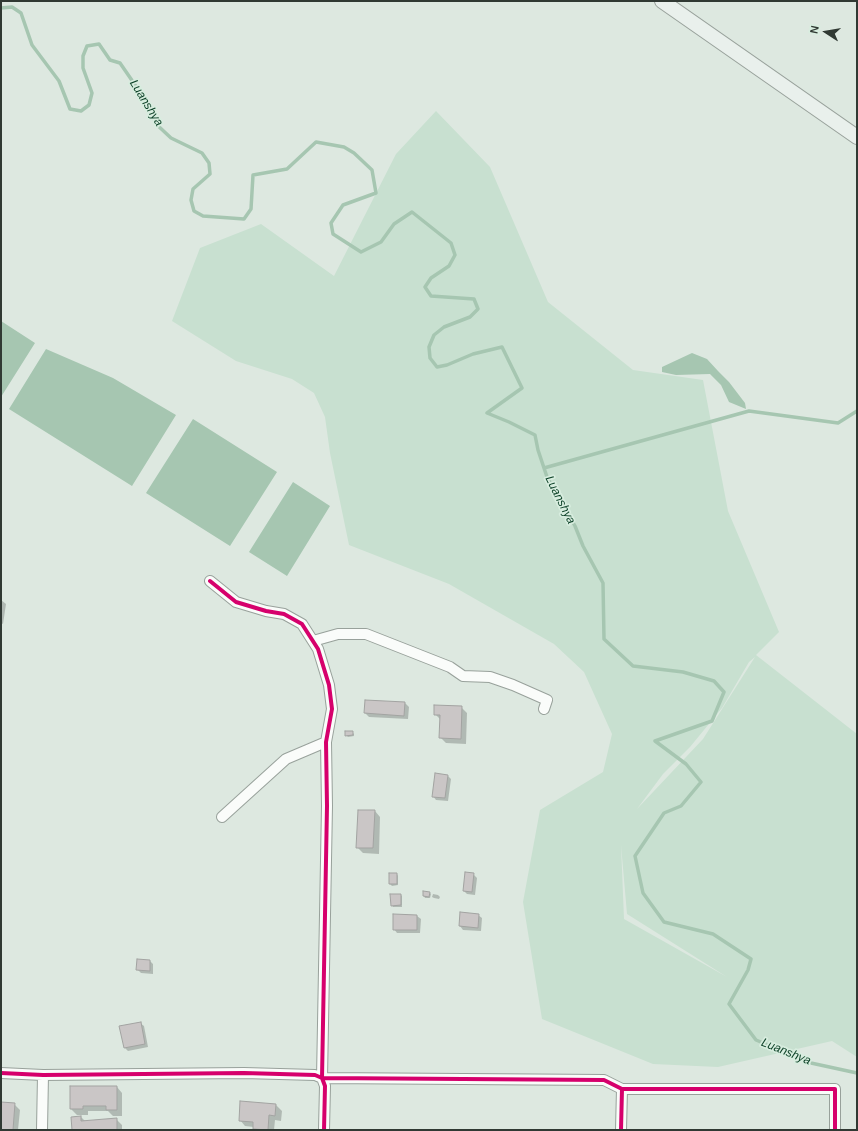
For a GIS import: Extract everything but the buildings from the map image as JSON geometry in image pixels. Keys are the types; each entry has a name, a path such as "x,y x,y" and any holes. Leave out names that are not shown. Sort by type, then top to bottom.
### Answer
{"main road":[{"path":"662,1 857,137"}],"street":[{"path":"210,581 236,602 266,611 284,614 302,624 318,649 329,685 332,709 326,742 327,806 322,1078 325,1086 324,1130"},
{"path":"313,641 338,634 366,634 450,667 463,676 490,677 520,688 547,700 544,709"},
{"path":"222,817 286,759 326,742"},
{"path":"1,1073 244,1073 315,1075 322,1078 604,1080 622,1089 835,1089 836,1130"},
{"path":"42,1130 43,1074"},
{"path":"621,1130 622,1089"}],"shaded area":[{"path":"436,111 490,167 548,302 633,370 703,380 728,511 779,632 756,655 857,734 857,1057 832,1041 718,1067 653,1064 542,1019 523,902 540,810 603,772 612,734 584,672 554,644 449,584 349,545 330,453 325,417 314,393 292,379 236,361 172,321 200,248 261,224 334,276 396,154","holes":["755,657 703,739 637,809 663,774 690,747 722,708 749,662","621,845 627,914 727,977 624,919"]},
{"path":"1,321 35,343 1,397"},
{"path":"46,349 113,378 176,415 132,486 9,409"},
{"path":"692,353 707,359 729,382 745,403 746,409 729,402 721,385 710,374 676,375 662,372 662,367"},
{"path":"193,419 277,472 230,546 146,493"},
{"path":"293,482 330,506 287,576 249,552"}],"waterway":[{"name":"Luanshya","path":"1,8 12,7 21,13 32,45 59,81 70,109 81,111 89,105 92,93 83,68 83,56 87,46 99,44 110,60 120,63 153,111 155,123 171,138 202,153 209,163 210,174 193,189 191,200 194,211 203,216 244,219 251,209 253,175 287,169 316,142 344,147 354,153 372,170 376,193 343,205 331,223 333,234 361,252 381,242 394,224 412,212 451,243 455,255 449,266 431,278 425,287 431,296 474,299 478,309 470,317 444,327 434,335 429,347 430,358 437,367 447,365 473,354 502,347 522,388 487,413 535,435 538,450 547,477 575,526 583,546 603,583 604,639 633,666 683,672 714,681 724,692 712,721 655,741 686,764 701,782 681,806 664,813 635,856 643,893 664,922 713,934 751,959 748,970 729,1004 756,1040 811,1063 857,1073"},
{"path":"544,468 749,411 838,423 857,411"}],"cycle path":[{"path":"210,581 236,602 266,611 284,614 302,624 318,649 329,685 332,709 326,742 327,806 322,1078 604,1080 622,1089 621,1130"},
{"path":"1,1073 43,1075 244,1073 315,1075 322,1078 325,1086 324,1130"},
{"path":"622,1089 835,1089 835,1130"}]}
